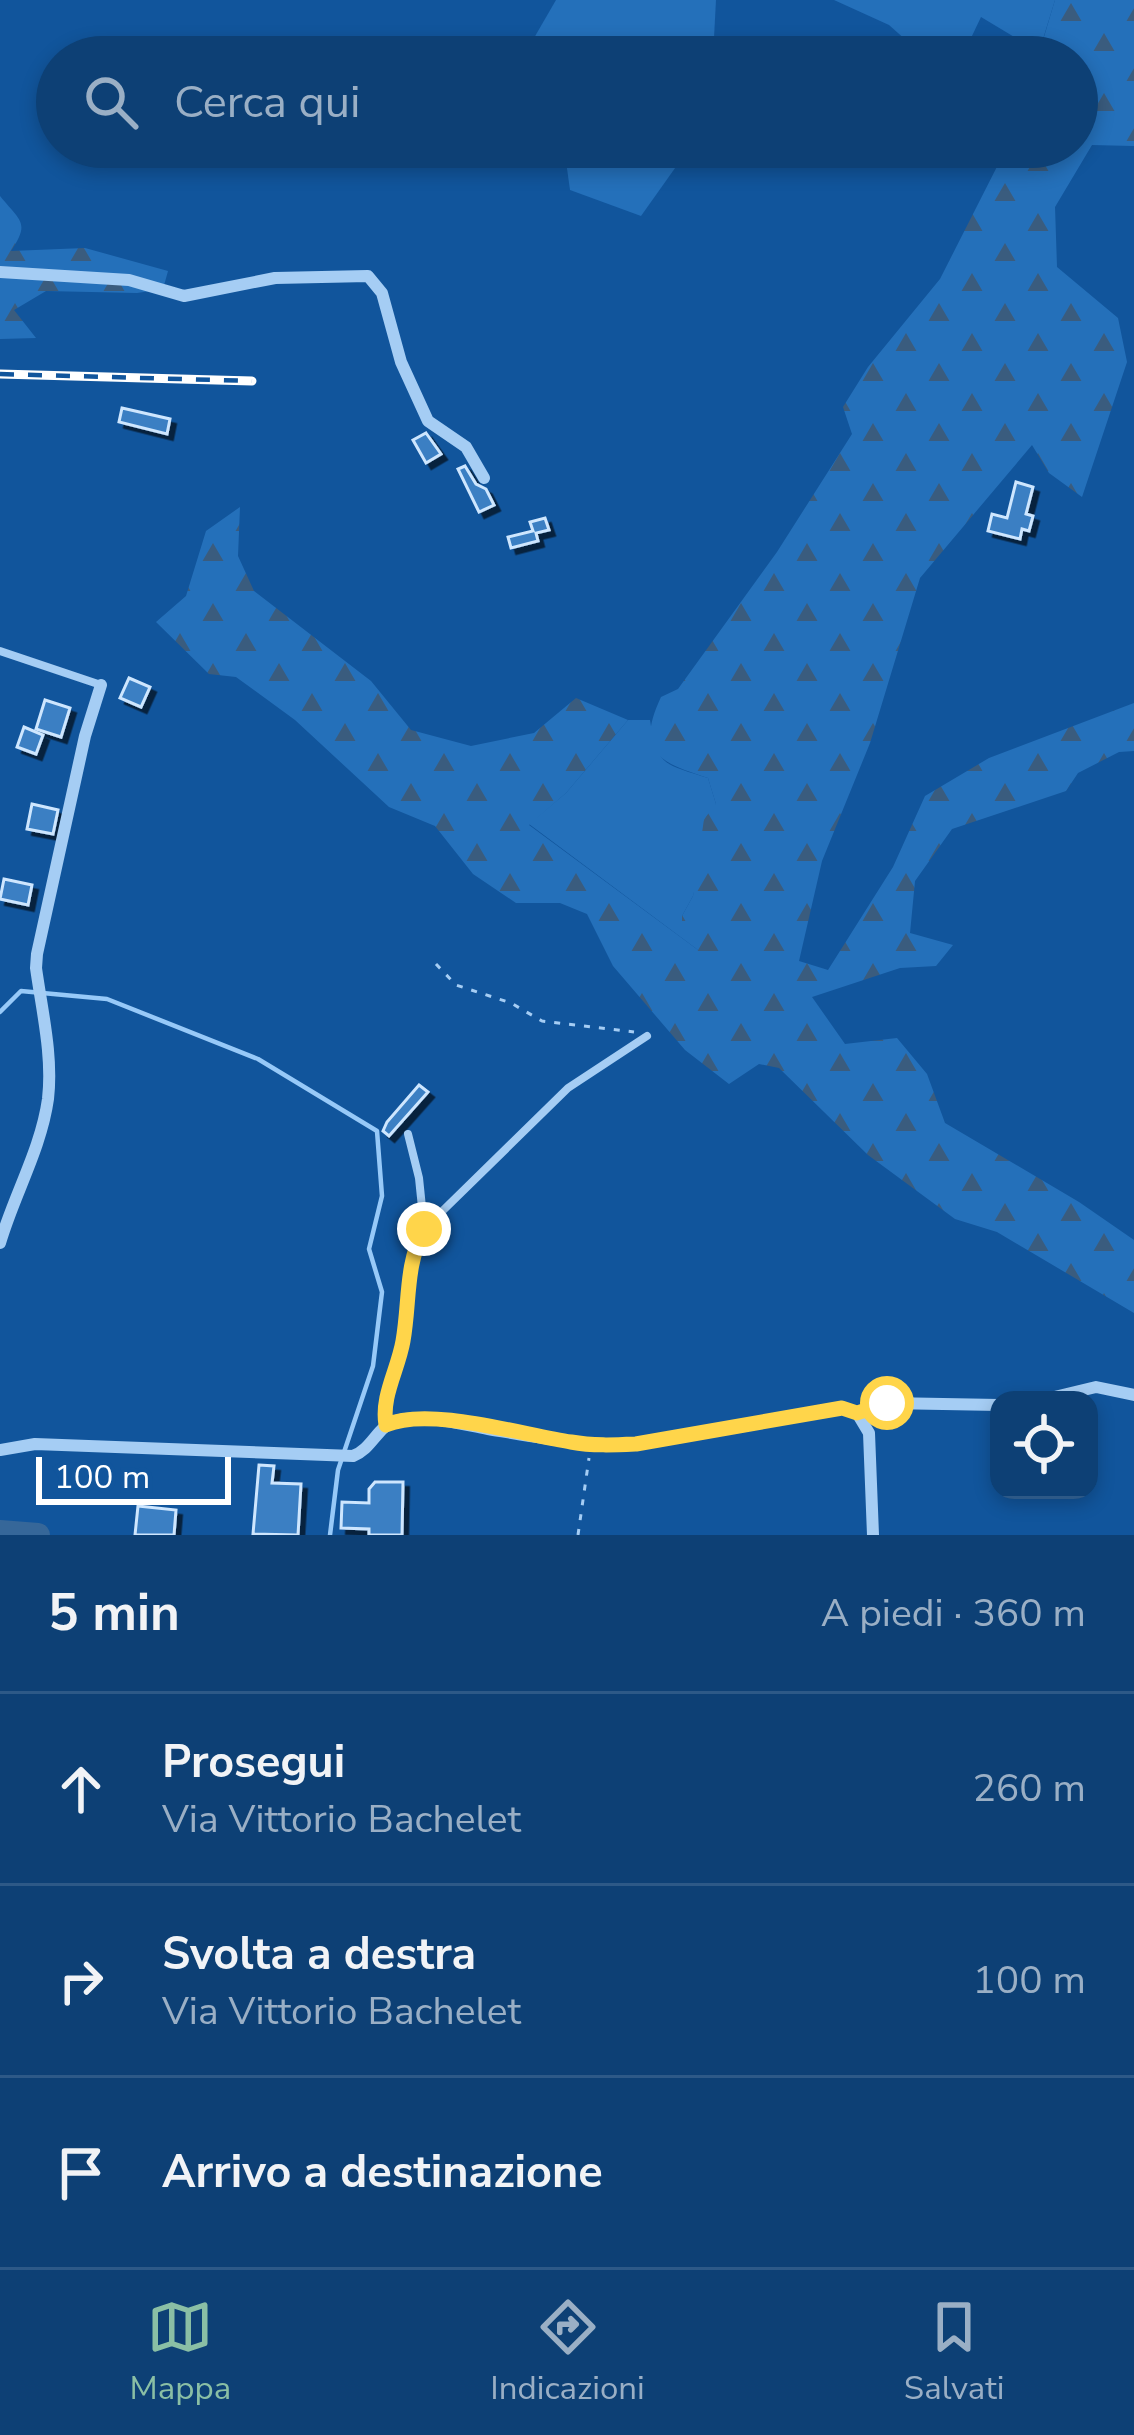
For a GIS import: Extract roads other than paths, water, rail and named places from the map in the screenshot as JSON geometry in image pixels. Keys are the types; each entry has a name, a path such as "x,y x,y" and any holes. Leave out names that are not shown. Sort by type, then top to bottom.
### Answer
{"street":[{"path":"0,272 129,280 184,296 275,278 368,276 382,293 401,362 428,421 466,447 484,478"},
{"path":"0,1243 39,1136 47,1100 49,1062 36,968 85,736 101,685"},
{"path":"386,1425 383,1410 403,1342 408,1270 424,1229"},
{"path":"1079,1391 1096,1387 1134,1395"},
{"path":"0,1450 34,1444 353,1456 398,1420 453,1423 592,1445 636,1444 842,1408 857,1413 887,1403 990,1405"},
{"path":"857,1413 869,1433 873,1535"}],"lane":[{"path":"0,651 101,685"},
{"path":"424,1229 552,1102 647,1036"},
{"path":"408,1134 424,1229"}],"waterway":[{"path":"0,1012 21,991 107,999 258,1059 377,1131 382,1196 369,1249 382,1292 373,1366 338,1470 330,1535"},
{"path":"0,1532 38,1535"}],"railway":[{"path":"0,374 252,381"}]}
